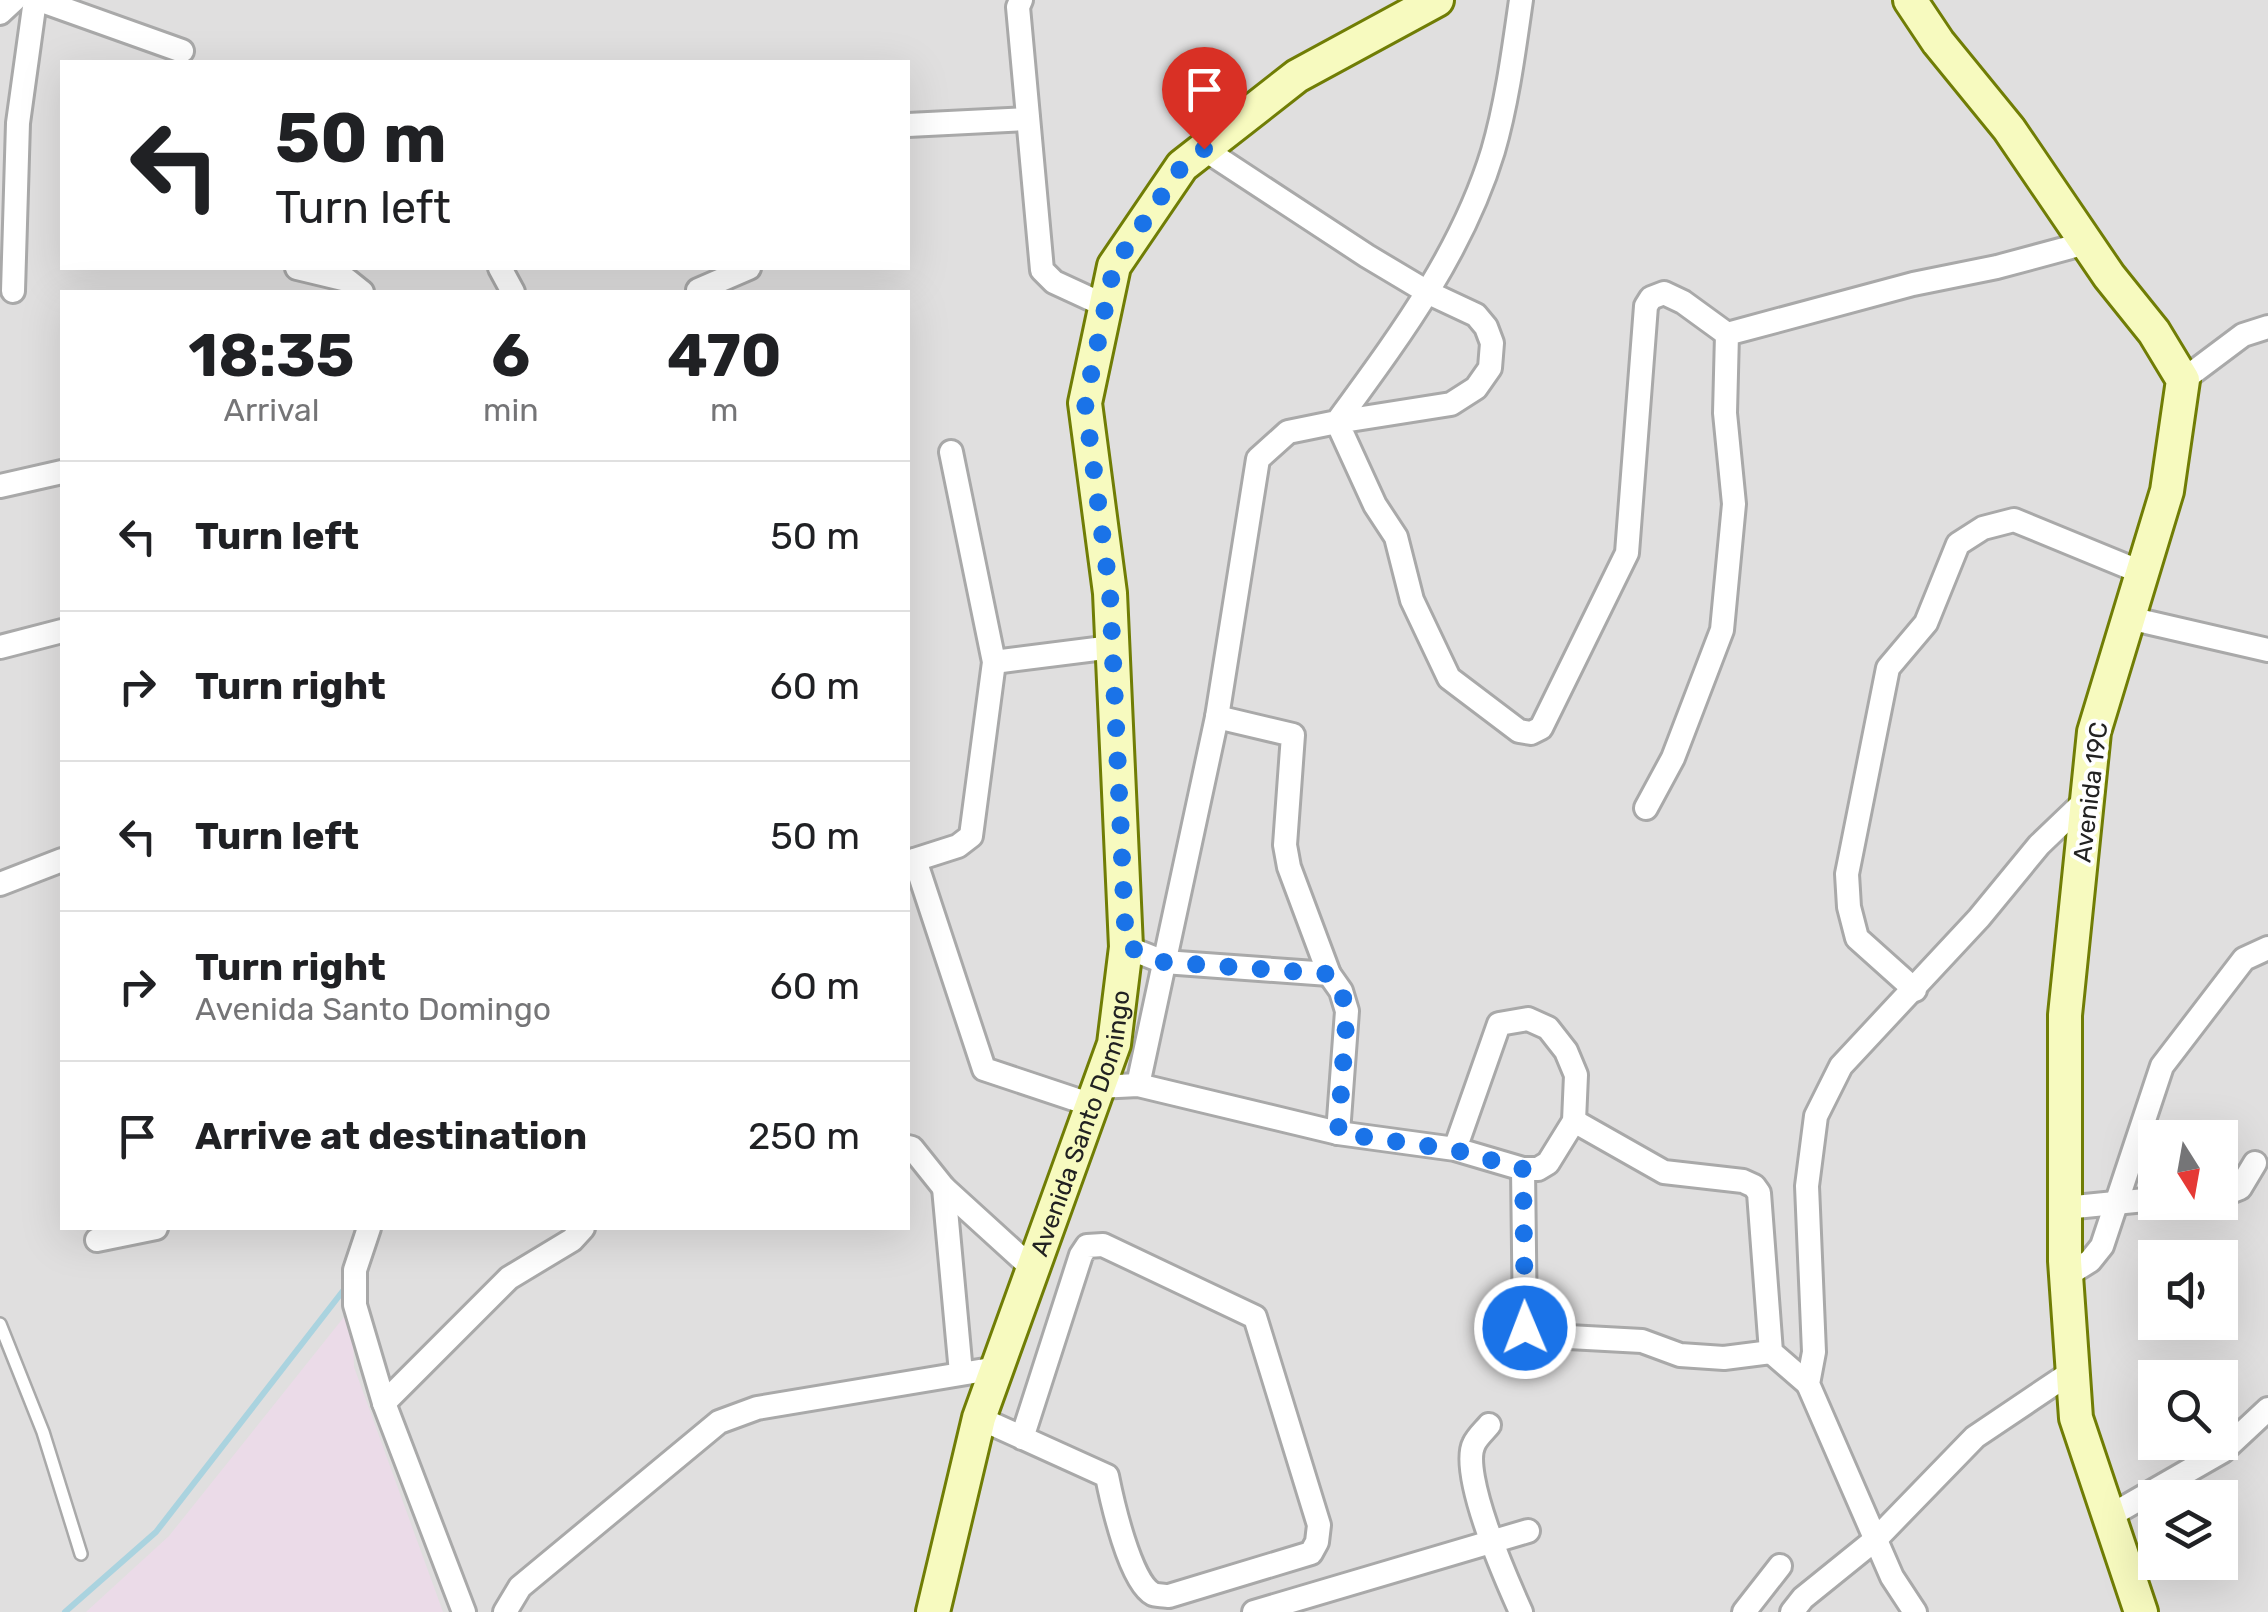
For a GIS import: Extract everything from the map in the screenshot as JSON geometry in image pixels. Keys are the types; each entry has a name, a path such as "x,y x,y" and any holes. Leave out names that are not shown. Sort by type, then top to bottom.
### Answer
{"street":[{"path":"0,13 14,0"},
{"path":"13,291 18,124 37,0 182,51"},
{"path":"1021,0 1018,6 1042,270 1054,282 1106,306"},
{"path":"1337,422 1429,293 1454,246 1493,151 1520,0"},
{"path":"1910,0 1938,42 2009,129 2086,242 2154,332 2183,380 2243,335 2268,327"},
{"name":"Avenida Santo Domingo","path":"933,1612 979,1418 1114,1044 1126,946 1110,593 1085,403 1114,266 1182,166 1297,76 1433,1"},
{"path":"910,126 1028,119"},
{"path":"1138,1084 1217,717 1258,459 1288,432 1451,404 1476,388 1490,368 1492,344 1476,314 1429,293 1204,149"},
{"path":"1727,334 2086,242"},
{"path":"305,270 347,280 360,290"},
{"path":"698,290 743,270"},
{"path":"1337,422 1375,505 1396,537 1412,600 1449,678 1518,732 1531,733 1540,728 1627,553 1646,306 1651,298 1664,294 1683,302 1727,334"},
{"path":"1646,808 1673,758 1722,630 1734,504 1725,413 1727,334"},
{"name":"Avenida 19C","path":"2141,1612 2076,1418 2066,1276 2066,1015 2094,732 2167,492 2183,380"},
{"path":"951,452 994,662 971,836 966,843 911,862 984,1068 1095,1096 1138,1084 1338,1133 1455,1150 1523,1169 1538,1169 1548,1163 1574,1120 1576,1076 1566,1051 1548,1028 1528,1020 1500,1024 1455,1150"},
{"path":"0,486 60,472"},
{"path":"1915,990 1857,938 1848,907 1847,874 1888,668 1926,623 1958,544 1984,528 2014,520 2142,573"},
{"path":"2129,618 2268,650"},
{"path":"0,647 60,632"},
{"path":"994,662 1112,647"},
{"path":"1217,717 1292,735 1284,845 1289,867 1347,1011 1338,1133"},
{"path":"1808,1384 1814,1352 1807,1186 1816,1116 1841,1066 1915,990 2038,845 2088,799"},
{"path":"0,884 60,861"},
{"path":"1126,946 1164,962 1330,974"},
{"path":"2066,1276 2090,1261 2102,1246 2162,1066 2244,959 2268,948"},
{"path":"1574,1120 1664,1172 1743,1182 1759,1193 1771,1352 1808,1384 1892,1577 1915,1612"},
{"path":"910,1148 944,1188 1033,1269"},
{"path":"2238,1189 2255,1162"},
{"path":"1523,1169 1525,1328 1532,1335 1642,1341 1680,1355 1724,1358 1771,1352"},
{"path":"944,1188 961,1373"},
{"path":"2065,1208 2138,1199"},
{"path":"97,1240 146,1230"},
{"path":"368,1230 355,1270 355,1305 384,1404 464,1612"},
{"path":"384,1404 509,1278 572,1240 581,1230"},
{"path":"979,1418 1022,1438 1106,1476 1116,1526 1144,1585 1154,1595 1169,1596 1311,1553 1317,1542 1319,1525 1255,1317 1103,1244 1087,1246 1081,1255 1022,1438"},
{"path":"505,1612 520,1588 718,1422 757,1408 997,1368"},
{"path":"1792,1612 1803,1598 1876,1539 1975,1437 2073,1371"},
{"path":"2108,1517 2223,1451 2268,1409"},
{"path":"1489,1425 1472,1445 1471,1466 1490,1541 1521,1612"},
{"path":"1254,1612 1528,1531"},
{"path":"1744,1612 1780,1566"}],"lane":[{"path":"0,1324 43,1432 80,1554"}],"shaded area":[{"path":"0,0 2268,0 2268,1612 0,1612"},
{"path":"352,1307 354,1367 443,1612 86,1612 169,1536"}],"waterway":[{"path":"65,1612 156,1532 346,1287"}],"route":[{"path":"1204,149 1182,166 1114,266 1085,403 1110,593 1126,946 1164,962 1330,974 1347,1011 1338,1133 1455,1150 1523,1169 1525,1328"}]}
